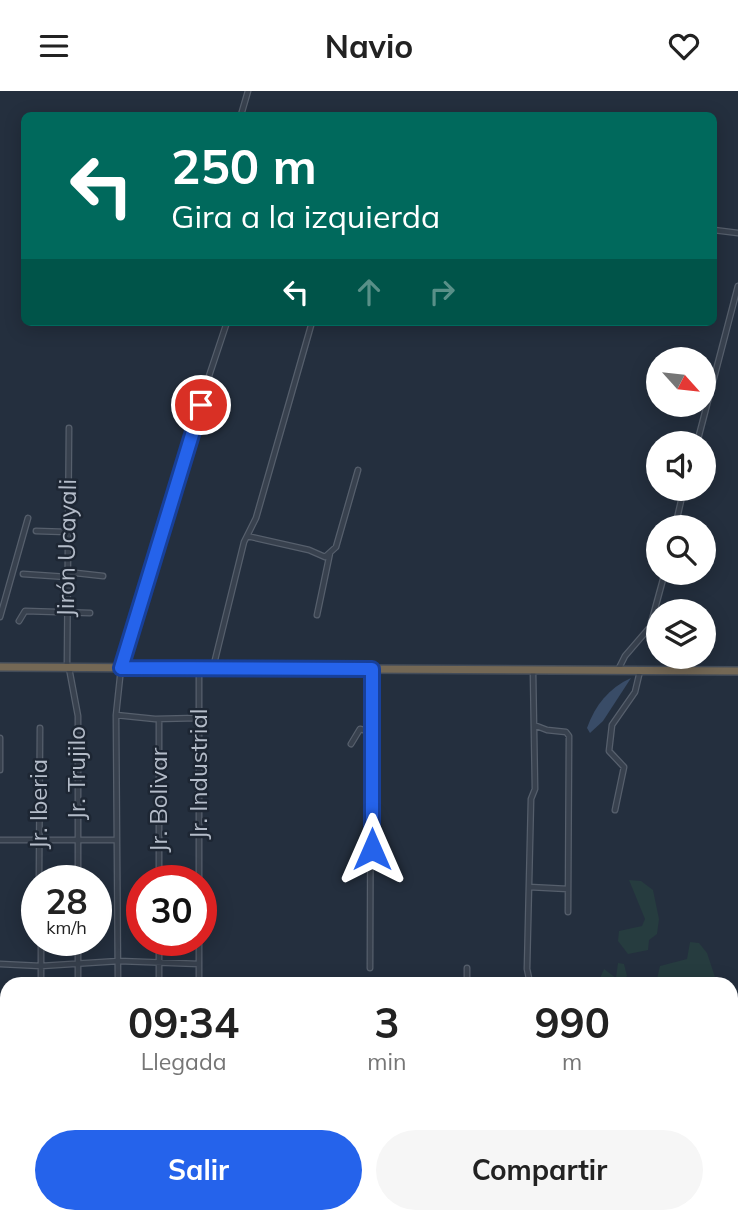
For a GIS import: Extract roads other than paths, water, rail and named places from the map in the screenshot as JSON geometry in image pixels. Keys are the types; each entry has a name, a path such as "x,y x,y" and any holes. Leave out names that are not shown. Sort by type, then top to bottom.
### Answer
{"highway":[{"path":"0,667 469,672 738,671"}],"street":[{"path":"242,112 248,91"},
{"path":"717,230 738,233"},
{"path":"700,431 738,286"},
{"path":"118,977 116,715 121,668 149,582 185,448 226,326"},
{"path":"213,668 247,536 256,518 311,326"},
{"name":"Jirón Ucayali","path":"68,668 66,612 69,428"},
{"path":"247,536 309,550 324,557 336,547 358,470"},
{"path":"0,617 28,518"},
{"path":"36,531 67,532"},
{"path":"317,615 330,552"},
{"path":"23,574 103,576"},
{"path":"618,670 625,656 650,627 661,585"},
{"path":"19,621 25,611 90,613"},
{"name":"Jr. Trujilo","path":"68,668 78,716 78,865"},
{"name":"Jr. Industrial","path":"199,668 199,865"},
{"path":"370,968 372,669"},
{"path":"530,977 529,887 531,799 534,789 533,670"},
{"path":"615,810 624,767 609,751 612,725 635,692 640,671"},
{"path":"116,715 159,719 199,718"},
{"name":"Jr. Bolivar","path":"159,719 159,865"},
{"path":"533,724 547,730 562,730 569,736 568,912"},
{"name":"Jr. Iberia","path":"39,865 40,728"},
{"path":"351,744 360,728 371,732"},
{"path":"0,738 0,770"},
{"path":"0,840 116,840"},
{"path":"529,887 568,889"},
{"path":"41,956 41,977"},
{"path":"78,956 78,977"},
{"path":"159,956 159,977"},
{"path":"199,956 200,977"},
{"path":"0,964 41,966 119,961 199,964"},
{"path":"467,968 467,977"}],"water":[{"path":"631,678 603,721 590,733 587,728 599,705 610,692"}]}
